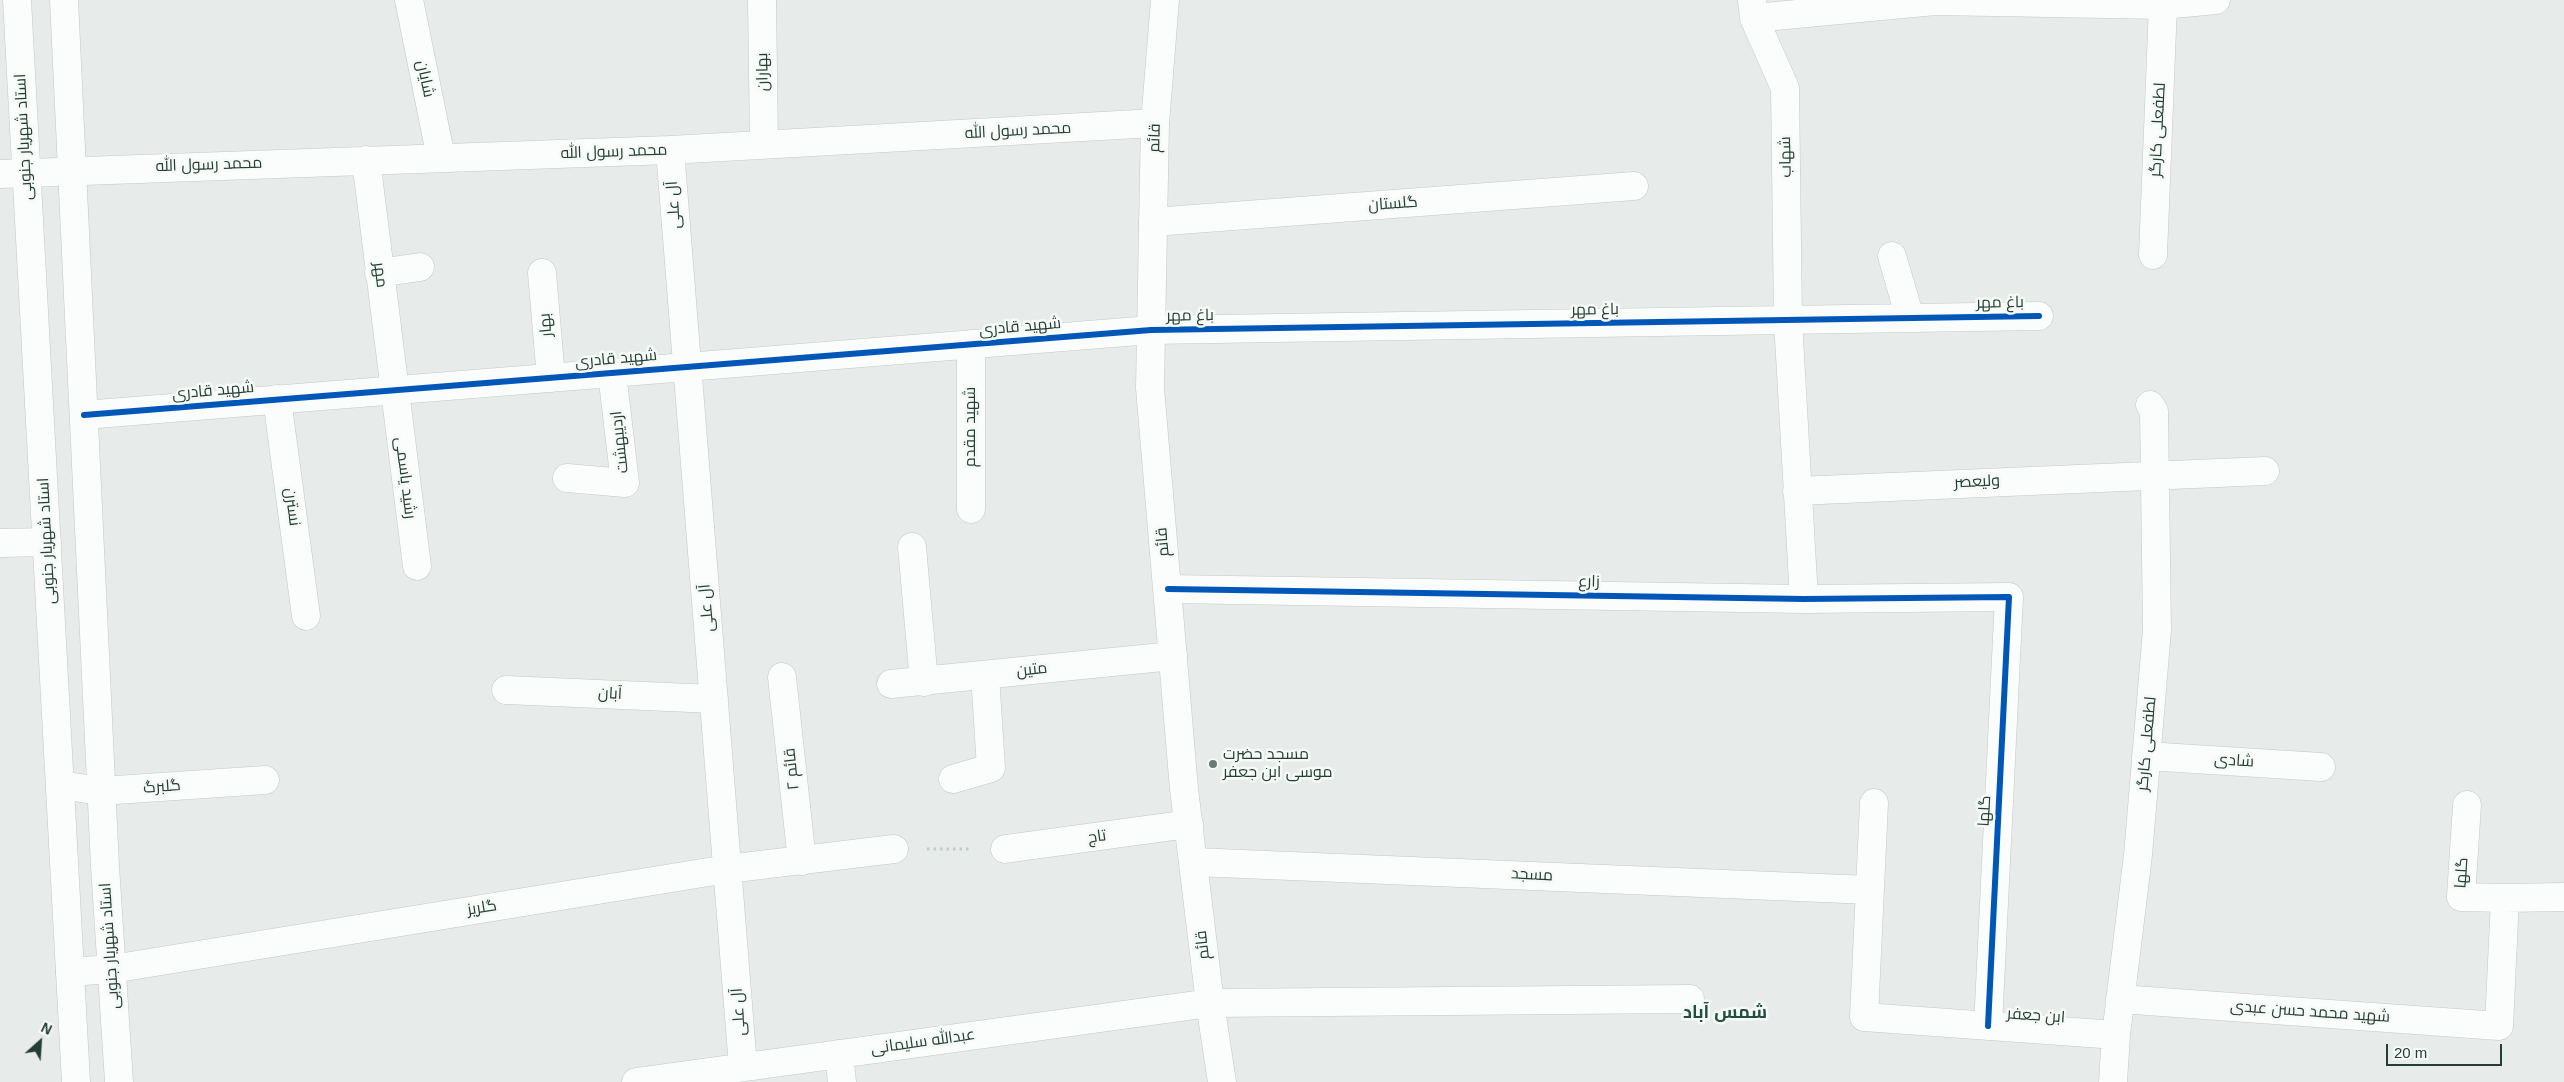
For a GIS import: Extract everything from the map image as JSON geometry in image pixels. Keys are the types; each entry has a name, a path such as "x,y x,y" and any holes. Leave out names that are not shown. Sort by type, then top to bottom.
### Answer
{"street":[{"name":"استاد شهریار جنوبی","path":"17,0 13,174 47,542 76,1082"},
{"name":"استاد شهریار جنوبی","path":"64,0 102,791 119,1082"},
{"name":"شایان","path":"409,0 441,158"},
{"name":"بهاران","path":"762,0 764,144"},
{"name":"قائم","path":"1165,0 1155,123 1150,388 1189,824 1210,1004 1222,1082"},
{"path":"1753,9 1935,1 2164,5 2216,0"},
{"name":"لطفعلی کارگر","path":"2153,255 2164,5"},
{"name":"شهاب","path":"1753,9 1785,88 1788,321 1797,491"},
{"name":"محمد رسول الله","path":"13,174 73,170 670,150 1155,123"},
{"name":"آل علی","path":"670,150 743,1067"},
{"name":"مهر","path":"366,160 394,390"},
{"name":"گلستان","path":"1153,222 1634,186"},
{"path":"1892,256 1910,318"},
{"path":"379,273 420,267"},
{"name":"بهار","path":"542,273 551,378"},
{"name":"باغ مهر","path":"1151,330 2039,316"},
{"name":"شهید قادری","path":"84,415 1151,330"},
{"name":"شهید مقدم","path":"971,344 971,509"},
{"name":"اردیبهشت","path":"567,478 625,483 612,373"},
{"name":"رشید یاسمی","path":"394,390 417,566"},
{"name":"نسترن","path":"278,399 306,616"},
{"name":"لطفعلی کارگر","path":"2113,1082 2116,1035 2138,855 2157,630 2154,411 2150,405"},
{"name":"ولیعصر","path":"1797,491 2155,474 2265,471"},
{"path":"1797,491 1804,599"},
{"path":"0,543 47,542"},
{"path":"912,547 924,682"},
{"name":"زارع","path":"1168,589 1804,599 2009,596"},
{"name":"گلها","path":"1988,1026 2009,596"},
{"name":"متین","path":"891,684 1173,656"},
{"path":"953,779 990,768 985,675"},
{"name":"قائم ۲","path":"782,677 802,861"},
{"name":"آبان","path":"506,690 714,699"},
{"name":"شادی","path":"2146,756 2321,767"},
{"name":"گلبرگ","path":"60,785 102,791 265,780"},
{"path":"1870,890 1874,803"},
{"name":"گلها","path":"2467,805 2461,897 2564,897"},
{"name":"تاج","path":"1005,849 1189,824"},
{"name":"گلریز","path":"70,972 112,969 727,868 802,861 894,849"},
{"name":"مسجد","path":"1194,862 1870,890"},
{"name":"ابن جعفر","path":"1870,890 1864,1017 2116,1035"},
{"name":"شهید محمد حسن عبدی","path":"2120,999 2499,1026 2505,898"},
{"name":"عبدالله سلیمانی","path":"636,1082 1210,1004 1690,999"},
{"path":"839,1054 842,1082"}],"path":[{"path":"894,849 1005,849"}],"cycle path":[{"path":"84,415 1151,330 2039,316"},
{"path":"1168,589 1804,599 2009,597 1988,1026"}],"place":[{"name":"مسجد حضرت موسی ابن جعفر","path":"1213,764"}],"district":[{"name":"شمس آباد","path":"1725,1013"}]}
